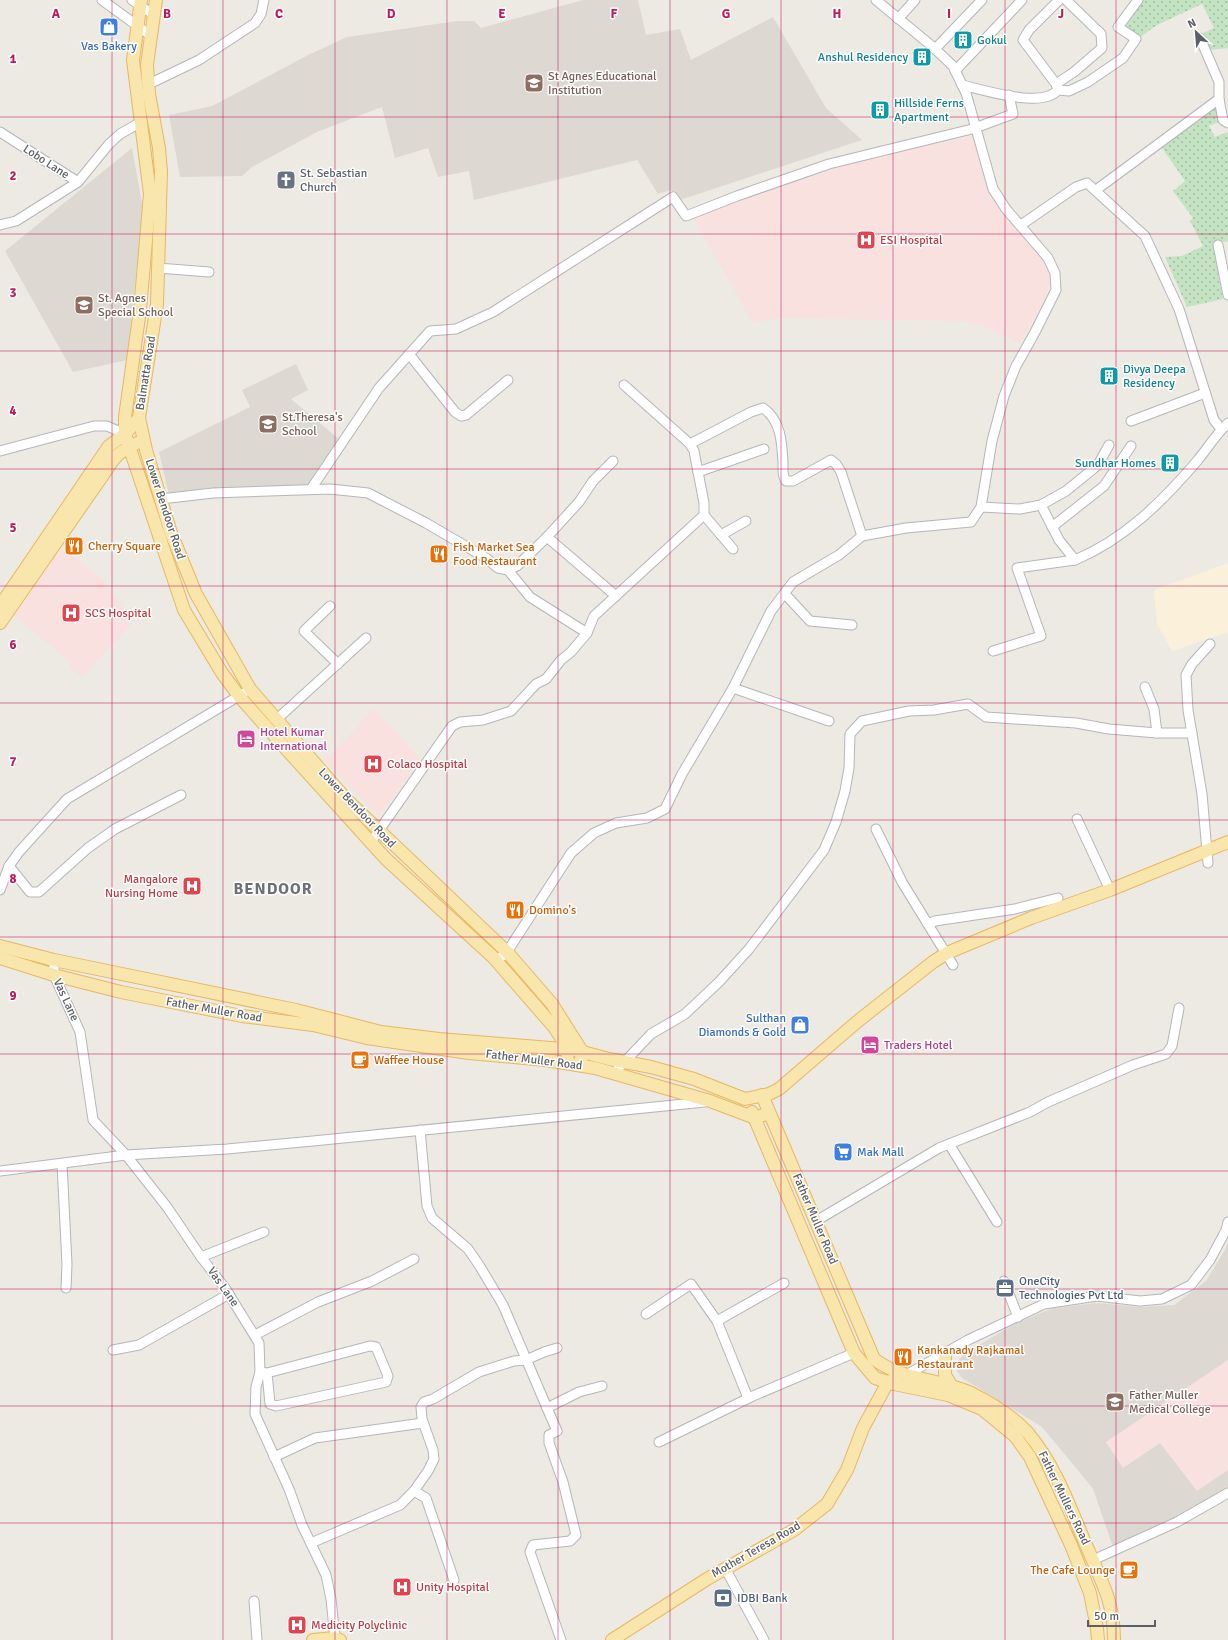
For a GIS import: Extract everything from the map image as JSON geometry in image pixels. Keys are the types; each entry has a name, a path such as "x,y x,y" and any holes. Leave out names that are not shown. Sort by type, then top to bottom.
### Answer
{"main road":[{"name":"Balmatta Road","path":"0,606 109,446 126,434 139,418 157,304 162,172 147,65 156,0"},
{"path":"138,2 133,60 150,194 140,310 125,416 126,434 184,610 222,673 239,696 386,859 496,961 554,1027 569,1050 566,1063"},
{"name":"Lower Bendoor Road","path":"139,418 171,533 196,594 250,690 346,799 507,952 552,1004 583,1053"},
{"path":"0,623 95,487 114,456 144,439"},
{"path":"0,946 54,960 296,1010 381,1032 447,1040 569,1050 651,1067 694,1079 745,1099 769,1094 779,1089 858,1021 933,962 947,953 1032,918 1110,890 1228,842"},
{"name":"Father Muller Road","path":"0,958 54,975 173,1003 242,1016 313,1025 367,1038 469,1053 566,1063 614,1074 710,1101 755,1118"},
{"path":"579,1066 583,1053"},
{"name":"Father Muller Road","path":"762,1095 874,1359"},
{"path":"745,1099 755,1118 854,1353 875,1378 948,1395 982,1409 1015,1436 1030,1457 1090,1593 1098,1640"},
{"path":"755,1118 769,1113"},
{"path":"945,1354 945,1375 951,1385"},
{"name":"Father Mullers Road","path":"874,1359 885,1367 951,1385 990,1403 1026,1431 1041,1449 1076,1519 1108,1598 1114,1640"},
{"path":"888,1382 908,1374"},
{"name":"Mother Teresa Road","path":"612,1640 726,1568 794,1530 827,1504 847,1470 863,1428 888,1382"},
{"path":"312,1640 337,1639"}],"street":[{"path":"102,0 150,35"},
{"path":"149,84 199,60 255,23 261,14 264,0"},
{"path":"496,961 507,952 571,853 594,833 616,823 647,818 665,809 682,774 733,688 771,611 793,582 840,555 862,536 906,528 972,522 981,508 992,441 1004,396 1016,366 1056,290 1055,273 1048,258 1006,209 993,189 966,93 953,66 935,48 876,0"},
{"path":"898,19 915,0"},
{"path":"935,48 982,0"},
{"path":"955,71 1022,0"},
{"path":"1058,0 1029,30 1023,40 1057,87 1069,91 1088,82 1123,58 1136,40 1118,27 1138,0"},
{"path":"962,85 1027,98 1048,97 1057,87 1102,48 1103,45 1102,34 1066,0"},
{"path":"138,2 154,15"},
{"path":"1200,38 1219,82 1219,99 1223,120 1228,123"},
{"path":"311,489 379,388 430,331 456,329 493,312 673,197 686,216 737,196 829,164 976,128 1013,114 1009,95"},
{"path":"1096,190 1219,99"},
{"name":"Lobo Lane","path":"0,132 78,182 109,144 120,134 142,122"},
{"path":"0,225 16,221 78,182"},
{"path":"993,651 1041,636 1017,568 1075,560 1097,551 1132,528 1169,492 1198,460 1225,426 1214,420 1179,309 1145,236 1087,183 1076,187 1021,225"},
{"path":"1218,245 1228,295"},
{"path":"158,268 210,272"},
{"path":"409,354 455,412 461,416 466,415 508,380"},
{"path":"624,385 690,444 694,451 704,503 704,515 733,549"},
{"path":"1131,421 1205,392"},
{"path":"690,444 750,412 763,408 777,424 783,474 786,481 793,481 831,460 836,464 841,472 862,536"},
{"path":"0,451 94,426 107,426 126,434"},
{"path":"981,508 1020,509 1041,505 1066,491 1098,465 1108,445"},
{"path":"1052,527 1104,486 1131,446"},
{"path":"698,472 764,449"},
{"path":"161,499 213,493 311,489 330,489 368,493 426,523 486,558 498,568 508,570 517,566 547,537 579,502 593,481 613,461"},
{"path":"1041,505 1059,540 1075,560"},
{"path":"370,842 452,726 460,722 483,720 511,711 536,684 546,679 561,660 571,652 587,633 594,616 704,515"},
{"path":"721,535 746,521"},
{"path":"547,537 616,596"},
{"path":"508,570 530,597 587,633"},
{"path":"785,594 810,621 852,625"},
{"path":"330,606 304,631 338,664"},
{"path":"276,720 366,638"},
{"path":"1208,863 1202,794 1188,710 1186,675 1192,664 1210,644"},
{"path":"1145,687 1154,710 1158,733"},
{"path":"733,688 829,721"},
{"path":"0,890 10,866 26,842 68,799 250,690"},
{"path":"614,1074 650,1034 685,1014 724,976 749,949 824,850 836,822 845,791 849,768 850,734 862,721 909,711 934,710 968,704 986,718 1076,723 1110,729 1158,733 1192,733"},
{"path":"10,866 30,892 39,892 88,848 110,833 181,795"},
{"path":"1077,819 1110,890"},
{"path":"876,829 902,882 953,965"},
{"path":"928,924 935,920 1014,909 1058,898"},
{"name":"Vas Lane","path":"54,960 54,975 80,1032 93,1120 126,1155 167,1207 229,1294 259,1343 263,1372 256,1387 255,1414 326,1574 337,1639"},
{"path":"816,1221 875,1184 939,1148 1030,1112 1048,1102 1133,1065 1166,1054 1172,1046 1179,1008"},
{"path":"0,1171 126,1155 227,1149 710,1101"},
{"path":"420,1130 427,1206 432,1218 468,1249 503,1305 521,1343 526,1360 558,1431 549,1435 549,1443 563,1482 576,1535 570,1541 533,1545 530,1552 561,1640"},
{"path":"949,1144 997,1222"},
{"path":"62,1164 67,1264 66,1288"},
{"path":"908,1374 968,1340 1044,1304 1097,1296 1140,1301 1162,1299 1191,1285 1210,1260 1226,1230 1228,1222"},
{"path":"202,1257 264,1232"},
{"path":"255,1335 318,1302 372,1281 414,1259"},
{"path":"1004,1281 1018,1317"},
{"path":"717,1321 784,1282"},
{"path":"646,1314 691,1284 717,1321 748,1398"},
{"path":"113,1350 139,1345 229,1294"},
{"path":"370,1346 376,1347 388,1376 386,1382 276,1406 270,1404 263,1372 370,1346"},
{"path":"311,1543 400,1505 414,1490 428,1471 434,1459 433,1450 423,1423 421,1411 424,1402 433,1399 479,1372 514,1361 526,1360 557,1348"},
{"path":"659,1442 748,1398 854,1353"},
{"path":"547,1408 580,1392 602,1386"},
{"path":"274,1457 315,1438 423,1423"},
{"path":"414,1490 426,1498 454,1580"},
{"path":"1093,1560 1177,1522 1228,1493"},
{"path":"726,1568 764,1640"},
{"path":"254,1600 257,1640"}],"shaded area":[{"name":"St Agnes Educational Institution","path":"583,0 638,0 646,35 680,29 691,60 773,17 826,108 862,140 680,200 671,190 658,194 637,160 474,200 469,171 438,177 428,148 395,158 382,107 317,132 252,167 242,176 180,177 169,115 212,106 308,55 347,37 457,21 474,21 481,28"},
{"name":"ESI Hospital","path":"973,136 992,198 1042,259 1051,277 1044,301 1020,344 983,326 960,321 779,318 753,323 693,218 815,172 905,150"},
{"name":"St. Agnes Special School","path":"132,148 143,209 127,360 73,372 5,251"},
{"name":"St.Theresa's School","path":"296,364 308,390 291,399 340,440 309,487 169,495 159,452 250,407 242,390"},
{"name":"SCS Hospital","path":"60,549 102,578 133,622 82,677 69,667 70,662 14,615"},
{"path":"1228,563 1228,632 1172,651 1157,624 1154,590"},
{"name":"Colaco Hospital","path":"374,709 420,759 379,816 325,761"},
{"name":"Father Muller Medical College","path":"1228,1240 1228,1490 1115,1553 1093,1489 1077,1469 1042,1427 962,1378 957,1371 958,1361 964,1354 1016,1323 1053,1308 1097,1303 1140,1307 1174,1305 1206,1281 1226,1248"},
{"path":"1228,1360 1228,1470 1197,1491 1160,1443 1123,1468 1106,1442"}],"green space":[{"path":"1141,0 1228,0 1228,48 1209,50 1201,34 1214,28 1202,4 1157,25 1139,38 1121,26"},
{"path":"1216,104 1221,121 1209,126 1215,137 1228,132 1228,241 1213,244 1223,299 1187,307 1165,257 1182,256 1203,246 1190,221 1193,218 1173,191 1185,181 1160,145"}],"place":[{"name":"Vas Bakery","path":"109,27"},
{"name":"Gokul","path":"963,40"},
{"name":"Anshul Residency","path":"922,57"},
{"name":"St Agnes Educational Institution","path":"534,83"},
{"name":"Hillside Ferns Apartment","path":"880,110"},
{"name":"St. Sebastian Church","path":"286,180"},
{"name":"ESI Hospital","path":"866,240"},
{"name":"St. Agnes Special School","path":"84,305"},
{"name":"Divya Deepa Residency","path":"1109,376"},
{"name":"St.Theresa's School","path":"268,424"},
{"name":"Sundhar Homes","path":"1170,463"},
{"name":"Cherry Square","path":"74,546"},
{"name":"Fish Market Sea Food Restaurant","path":"439,554"},
{"name":"SCS Hospital","path":"71,613"},
{"name":"Hotel Kumar International","path":"246,739"},
{"name":"Colaco Hospital","path":"373,764"},
{"name":"Mangalore Nursing Home","path":"192,886"},
{"name":"Domino's","path":"515,910"},
{"name":"Sulthan Diamonds & Gold","path":"800,1025"},
{"name":"Traders Hotel","path":"870,1045"},
{"name":"Waffee House","path":"360,1060"},
{"name":"Mak Mall","path":"843,1152"},
{"name":"OneCity Technologies Pvt Ltd","path":"1005,1288"},
{"name":"Kankanady Rajkamal Restaurant","path":"903,1357"},
{"name":"Father Muller Medical College","path":"1115,1402"},
{"name":"The Cafe Lounge","path":"1129,1570"},
{"name":"Unity Hospital","path":"402,1587"},
{"name":"IDBI Bank","path":"723,1598"},
{"name":"Medicity Polyclinic","path":"297,1625"}],"district":[{"name":"BENDOOR","path":"273,889"}]}
